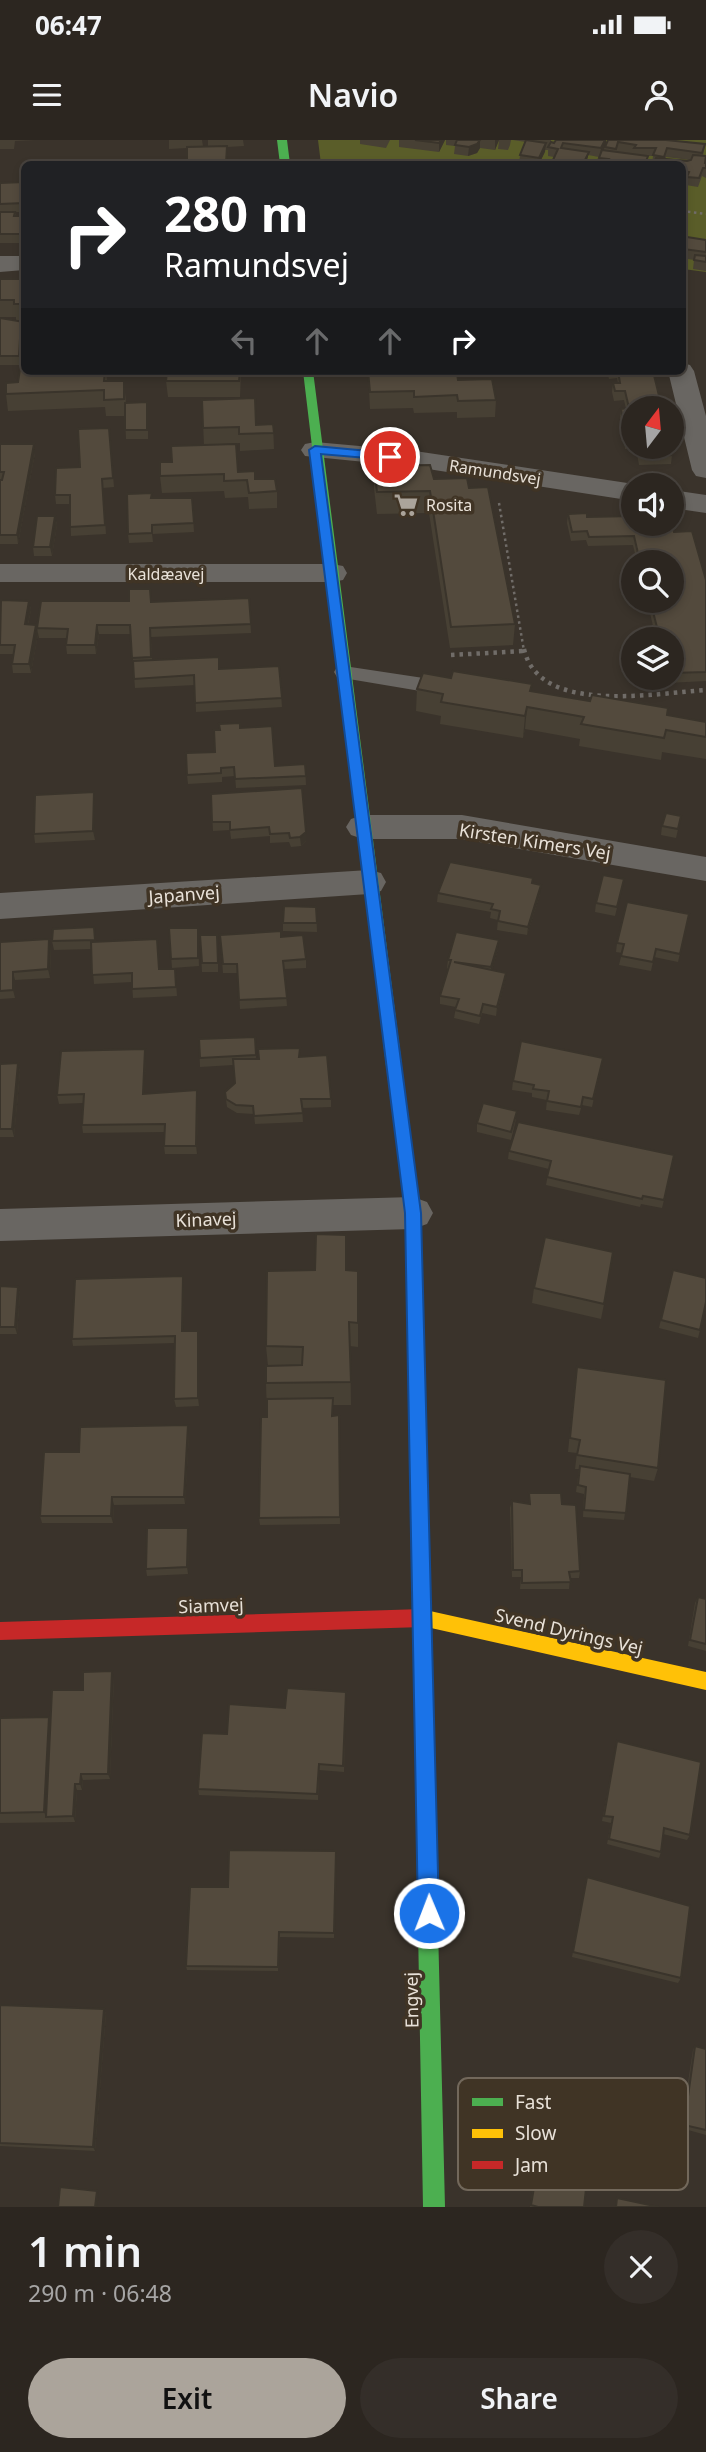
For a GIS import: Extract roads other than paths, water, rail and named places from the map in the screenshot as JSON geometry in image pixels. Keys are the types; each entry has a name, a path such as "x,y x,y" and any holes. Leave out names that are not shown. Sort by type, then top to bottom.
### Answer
{"street":[{"path":"282,140 285,161"},
{"path":"0,264 21,263"},
{"name":"Engvej","path":"308,375 315,450 413,1213 434,2207"},
{"path":"682,375 706,470"},
{"name":"Ramundsvej","path":"315,450 415,459 621,491"},
{"path":"684,501 706,504"},
{"name":"Kaldæavej","path":"0,573 332,573"},
{"name":"Kirsten Kimers Vej","path":"363,827 462,827 706,869"},
{"name":"Japanvej","path":"0,906 369,882"},
{"name":"Kinavej","path":"0,1225 413,1213"},
{"name":"Siamvej","path":"0,1631 423,1618"},
{"name":"Svend Dyrings Vej","path":"423,1618 706,1681"}],"lane":[{"path":"344,671 471,693"}],"place":[{"name":"Rosita","path":"406,505"}]}
